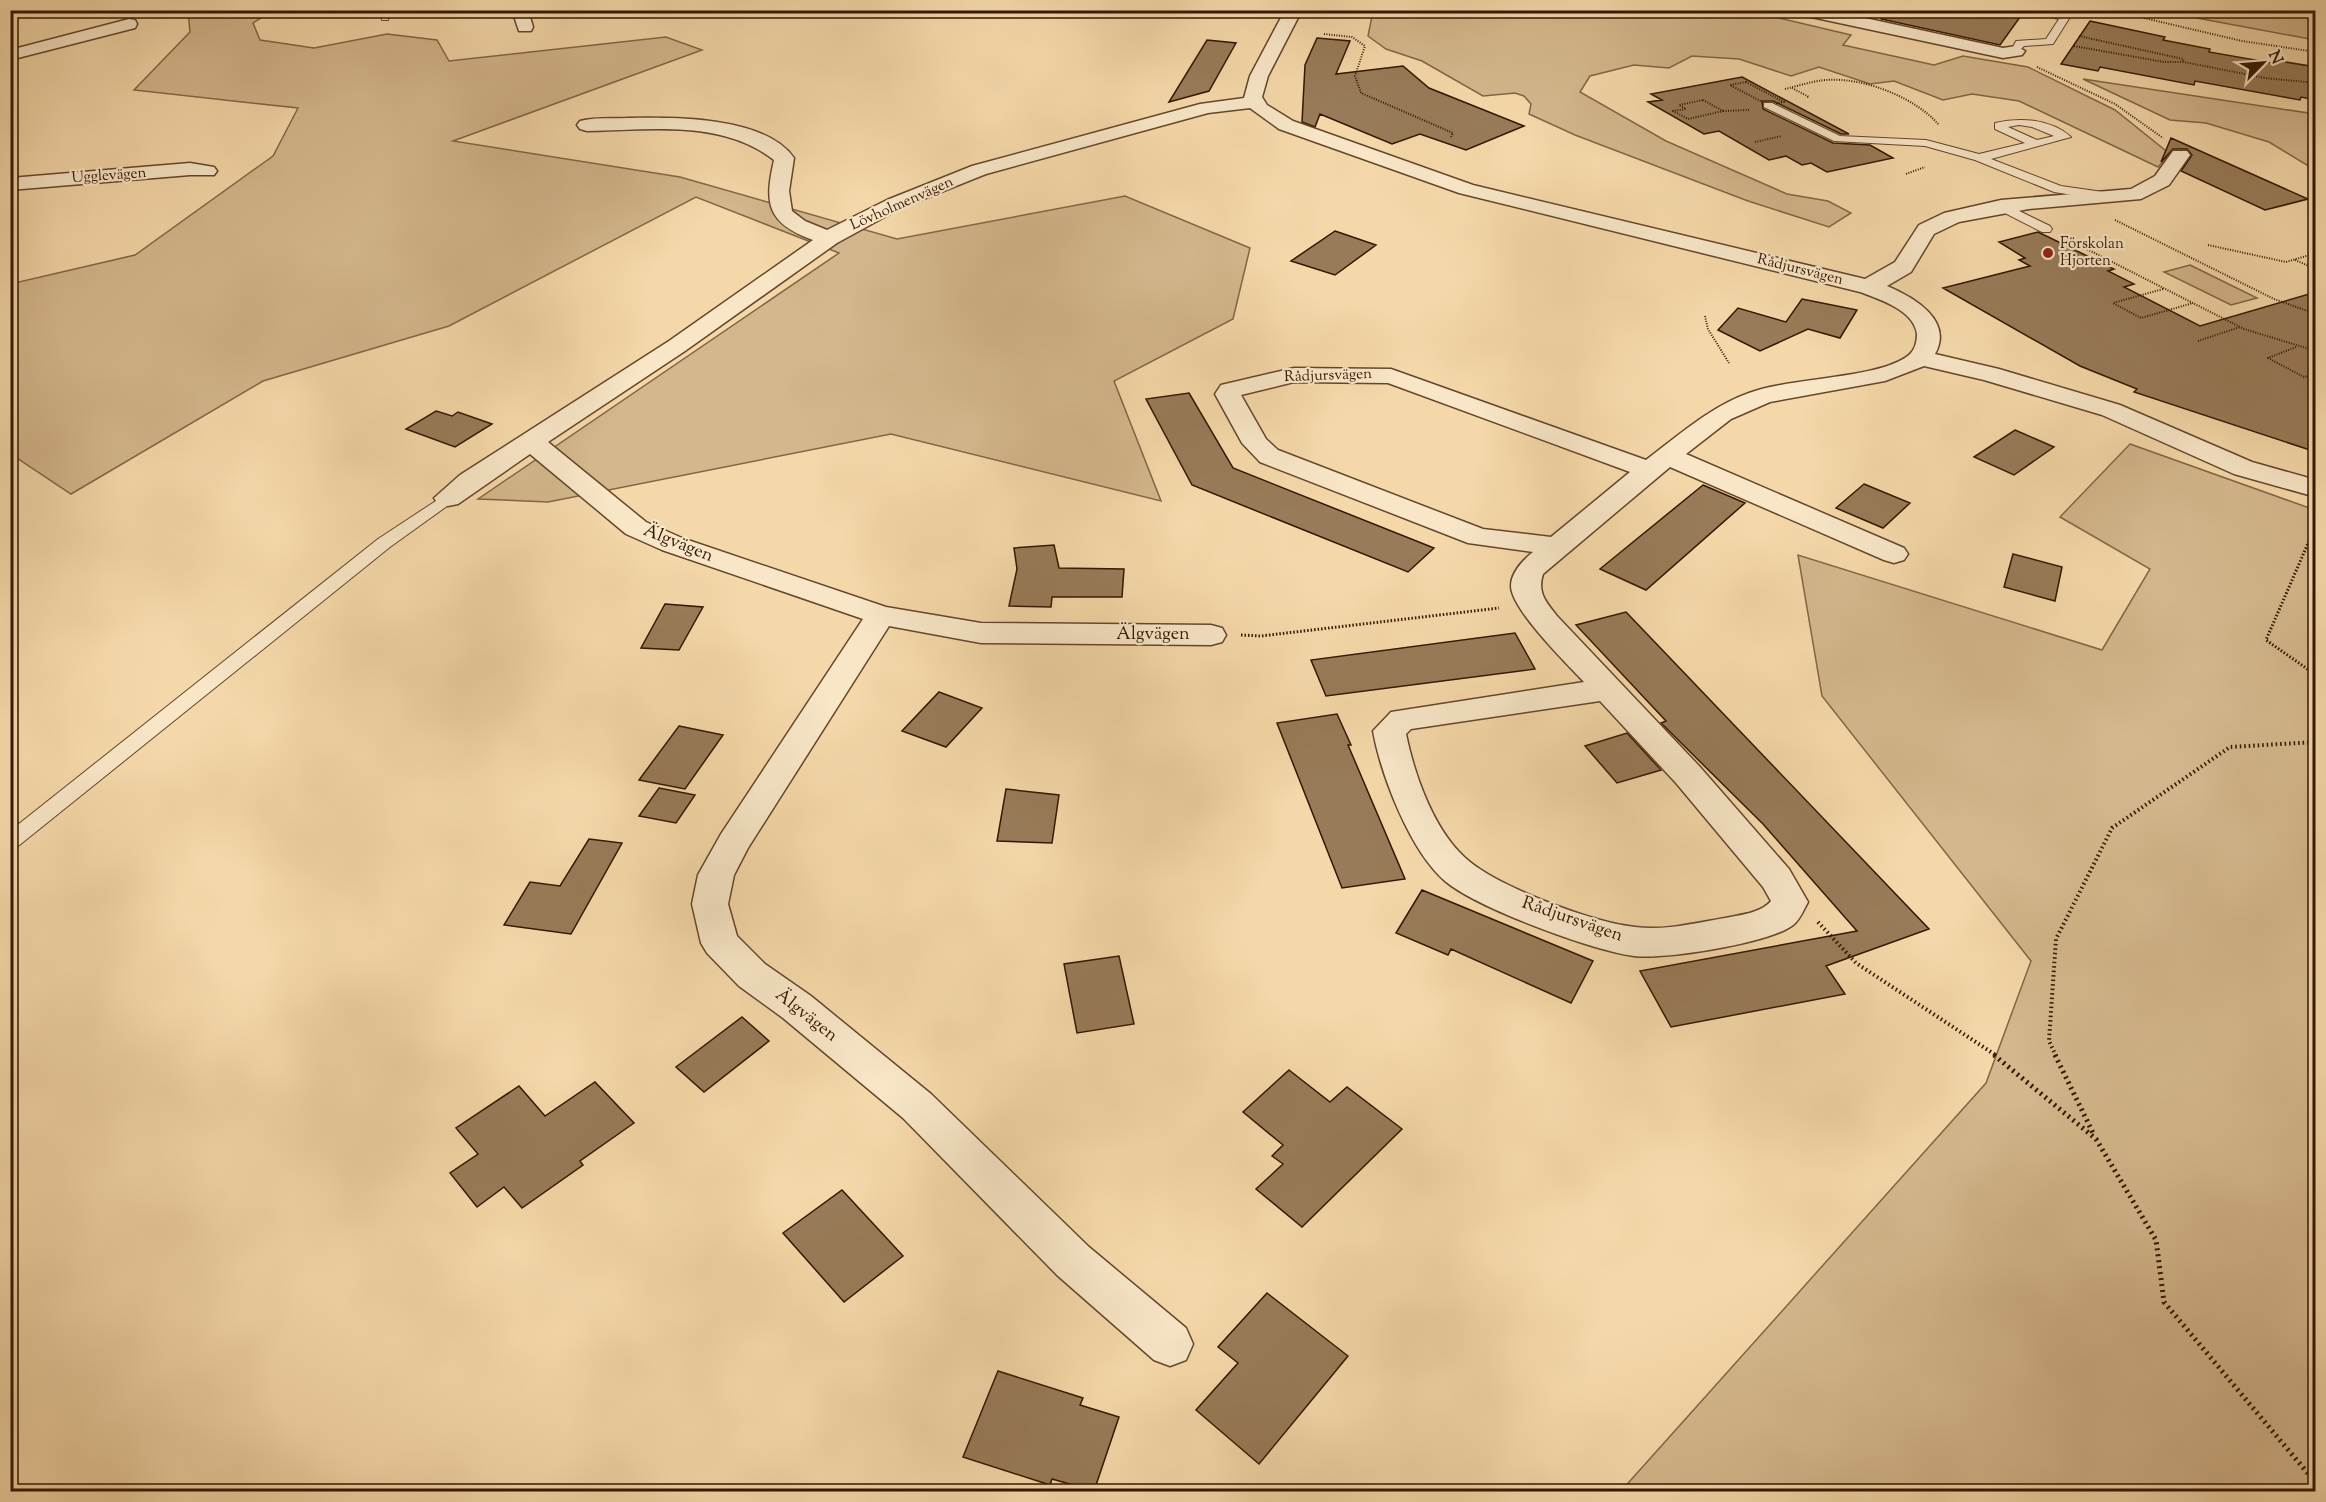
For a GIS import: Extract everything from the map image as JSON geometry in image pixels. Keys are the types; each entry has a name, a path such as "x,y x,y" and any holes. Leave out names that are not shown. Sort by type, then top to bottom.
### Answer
{"street":[{"path":"1255,102 1253,97 1258,76 1294,10"},
{"path":"1802,10 1844,15 2003,53 2016,51"},
{"path":"10,55 129,24"},
{"name":"Lövholmenvägen","path":"448,498 470,480 677,346 829,238 894,204 980,170 1207,108 1255,102"},
{"name":"Rådjursvägen","path":"1255,102 1270,117 1294,129 1441,182 1868,287 1903,303 1923,322 1930,339 1920,358"},
{"path":"586,125 679,123 702,125 764,141 784,158 776,194 782,214 794,226 829,238"},
{"name":"Rådjursvägen","path":"1868,287 1907,263 1918,237 1929,227 1970,211 2003,207 2108,207 2153,189 2168,177 2180,155"},
{"name":"Ugglevägen","path":"10,184 190,170 207,171"},
{"path":"1790,902 1776,878 1531,604 1525,585 1528,573 1555,546 1658,463 1722,414 1752,399 1785,390 1892,372 1920,358 1990,374 2111,410 2243,468 2316,489"},
{"name":"Rådjursvägen","path":"1555,546 1478,537 1269,456 1255,443 1228,394 1230,390 1294,375 1391,376 1658,463 1894,554"},
{"name":"Älgvägen","path":"532,442 636,528 672,544 881,615 981,633 1211,635"},
{"name":"Älgvägen","path":"881,615 733,843 716,875 710,904 720,943 752,975 796,1006 916,1106 1073,1261 1170,1344"},
{"name":"Rådjursvägen","path":"1609,689 1402,720 1389,731 1391,752 1415,807 1444,860 1483,888 1601,934 1636,942 1680,938 1750,926 1781,915 1790,902"}],"lane":[{"path":"2016,51 2020,43 2039,44 2053,36 2065,17 2026,10"},
{"path":"1768,99 1793,118 1829,136 1847,140 1908,141 1943,148 1979,158 2108,207"},
{"path":"1979,158 2036,144"},
{"path":"2003,207 2046,229"},
{"path":"10,842 384,543 448,498"}],"path":[{"path":"2111,11 2242,40 2316,52"},
{"path":"1324,34 1348,36 1361,40 1365,46 1355,76 1361,93 1453,133 1451,137"},
{"path":"2053,36 2164,62 2184,62 2265,78 2316,83"},
{"path":"2053,36 2183,59 2184,62"},
{"path":"1783,89 1829,80 1843,81 1897,97 1930,115 1938,122 1943,135 1943,148"},
{"path":"1768,99 1775,91"},
{"path":"1725,112 1703,100 1679,105 1686,109 1673,111 1688,119 1725,112 1740,109 1766,116 1793,118"},
{"path":"2108,207 2274,299 2316,312"},
{"path":"2046,229 2240,327 2297,347 2316,351"},
{"path":"2208,245 2286,262 2313,254"},
{"path":"2294,260 2316,269"},
{"path":"2164,288 2113,303 2140,318 2193,303"},
{"path":"1705,316 1708,329 1729,363"},
{"path":"2198,341 2240,327"},
{"path":"2297,347 2268,358 2304,377 2316,374"},
{"path":"2316,525 2266,640 2316,675"},
{"path":"1211,635 1262,636 1531,604"},
{"path":"2316,742 2230,747 2112,828 2056,939 2049,1041 2096,1139 2156,1240 2164,1302 2316,1483"},
{"path":"1790,902 1819,922 1856,963 2007,1064 2096,1139"}],"shaded area":[{"path":"188,10 272,11 253,23 260,40 314,48 387,34 437,40 449,61 666,37 702,50 453,141 680,177 897,239 1125,196 1250,248 1233,319 1114,381 1161,501 891,434 548,502 478,499 839,253 696,197 449,326 263,381 71,494 11,454 10,284 135,255 273,156 298,108 134,90 190,32"},
{"path":"1373,11 1764,11 1762,14 1851,35 1843,45 1934,65 1963,56 2028,67 2115,110 2170,154 2158,167 2019,101 1972,94 1943,100 1894,81 1870,84 1819,67 1791,76 1739,59 1692,56 1669,68 1634,65 1590,76 1580,92 1666,141 1787,194 1828,201 1851,213 1829,227 1748,201 1575,135 1529,114 1531,104 1524,96 1515,93 1483,96 1422,61 1386,49 1368,36"},
{"path":"2159,11 2315,11 2315,40"},
{"path":"2083,79 2315,114 2315,170 2269,142 2206,123 2170,120"},
{"path":"2190,265 2257,298 2231,305 2164,272"},
{"path":"2130,444 2315,510 2315,1491 1621,1491 1986,1083 2031,961 1822,696 1798,555 2102,650 2150,569 2060,517"}],"building":[{"path":"1882,10 2019,10 2023,13 2000,45 1881,19"},
{"path":"2090,21 2165,37 2163,40 2210,49 2209,52 2272,63 2273,60 2316,67 2316,100 2301,97 2300,100 2195,81 2194,85 2100,67 2098,71 2061,64"},
{"path":"1317,38 1350,41 1336,74 1403,66 1429,88 1524,126 1466,150 1420,134 1392,144 1320,114 1315,127 1302,122 1305,65"},
{"path":"1207,40 1236,43 1209,91 1169,102"},
{"path":"1742,77 1849,134 1841,134 1773,101 1762,101 1763,109 1833,143 1870,145 1893,158 1827,172 1811,163 1802,165 1786,156 1769,160 1719,131 1704,134 1648,102 1662,100 1651,94"},
{"path":"2171,138 2308,199 2265,210 2181,171 2192,155 2187,149 2173,149 2161,162"},
{"path":"1335,231 1376,245 1335,275 1291,261"},
{"path":"2038,232 2114,269 2108,271 2134,284 2124,287 2200,326 2316,292 2316,452 2134,392 2137,389 2080,366 1943,288 2030,266 2019,260 2025,258 1999,242"},
{"path":"1802,299 1857,310 1840,338 1808,329 1760,351 1718,330 1738,308 1786,322"},
{"path":"1189,393 1233,468 1434,548 1408,572 1192,485 1146,399"},
{"path":"436,411 452,416 458,412 492,424 455,447 406,429"},
{"path":"2015,430 2054,447 2014,475 1974,457"},
{"path":"1864,484 1910,503 1883,528 1836,508"},
{"path":"1703,485 1745,503 1646,590 1600,569"},
{"path":"1054,545 1059,568 1124,569 1122,597 1052,597 1051,607 1009,606 1017,569 1014,548"},
{"path":"2013,554 2062,567 2055,601 2004,587"},
{"path":"665,604 703,607 679,650 641,648"},
{"path":"1626,612 1929,929 1826,966 1845,994 1671,1027 1640,971 1857,931 1763,824 1661,723 1666,721 1576,625"},
{"path":"1515,633 1535,669 1326,696 1311,660"},
{"path":"939,692 982,708 946,747 902,731"},
{"path":"1337,714 1405,879 1342,888 1277,723"},
{"path":"679,726 723,735 685,789 639,780"},
{"path":"1627,733 1661,770 1617,783 1585,746"},
{"path":"659,788 695,795 676,823 639,816"},
{"path":"1006,789 1059,795 1052,843 997,841"},
{"path":"589,839 622,843 571,934 504,925 530,882 560,886"},
{"path":"1422,890 1593,961 1571,1003 1451,949 1448,955 1396,933"},
{"path":"1119,956 1134,1024 1077,1033 1064,964"},
{"path":"742,1017 769,1041 704,1092 676,1067"},
{"path":"1289,1070 1330,1102 1347,1087 1402,1129 1302,1227 1256,1189 1283,1164 1272,1156 1283,1145 1243,1112"},
{"path":"595,1082 634,1123 580,1161 583,1165 522,1208 504,1187 477,1207 450,1173 478,1154 456,1128 519,1086 545,1116"},
{"path":"842,1190 903,1256 844,1302 783,1233"},
{"path":"1267,1293 1348,1356 1259,1464 1196,1410 1238,1363 1218,1347"},
{"path":"998,1371 1083,1398 1080,1405 1119,1417 1094,1491 1052,1479 1050,1485 963,1457"}],"place":[{"name":"Förskolan Hjorten","path":"2048,253"}]}
